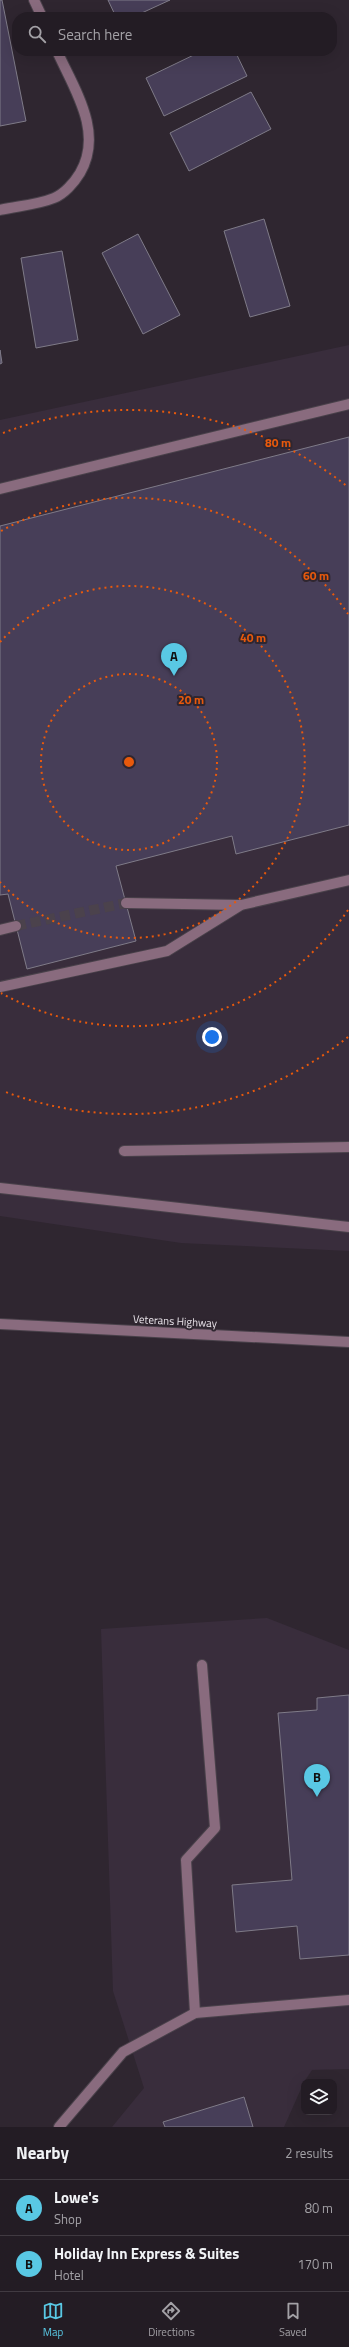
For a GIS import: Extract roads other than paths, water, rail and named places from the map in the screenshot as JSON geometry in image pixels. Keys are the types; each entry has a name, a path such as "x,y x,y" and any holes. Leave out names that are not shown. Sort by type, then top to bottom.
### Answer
{"street":[{"path":"34,0 40,12"},
{"path":"0,210 54,198 75,182 86,163 90,140 87,117 59,56"},
{"path":"0,489 349,404"},
{"path":"126,903 241,905 349,880"},
{"path":"0,987 167,951 241,905"},
{"path":"0,930 16,926"},
{"path":"124,1151 349,1147"},
{"path":"0,1188 349,1227"},
{"name":"Veterans Highway","path":"0,1324 349,1342"},
{"path":"195,2013 186,1860 215,1828 202,1665"},
{"path":"59,2127 123,2052 195,2013 349,2000"}],"tunnel":[{"path":"16,926 126,903"}],"place":[{"name":"Lowe's","path":"174,676"},
{"name":"Holiday Inn Express & Suites","path":"317,1797"}]}
